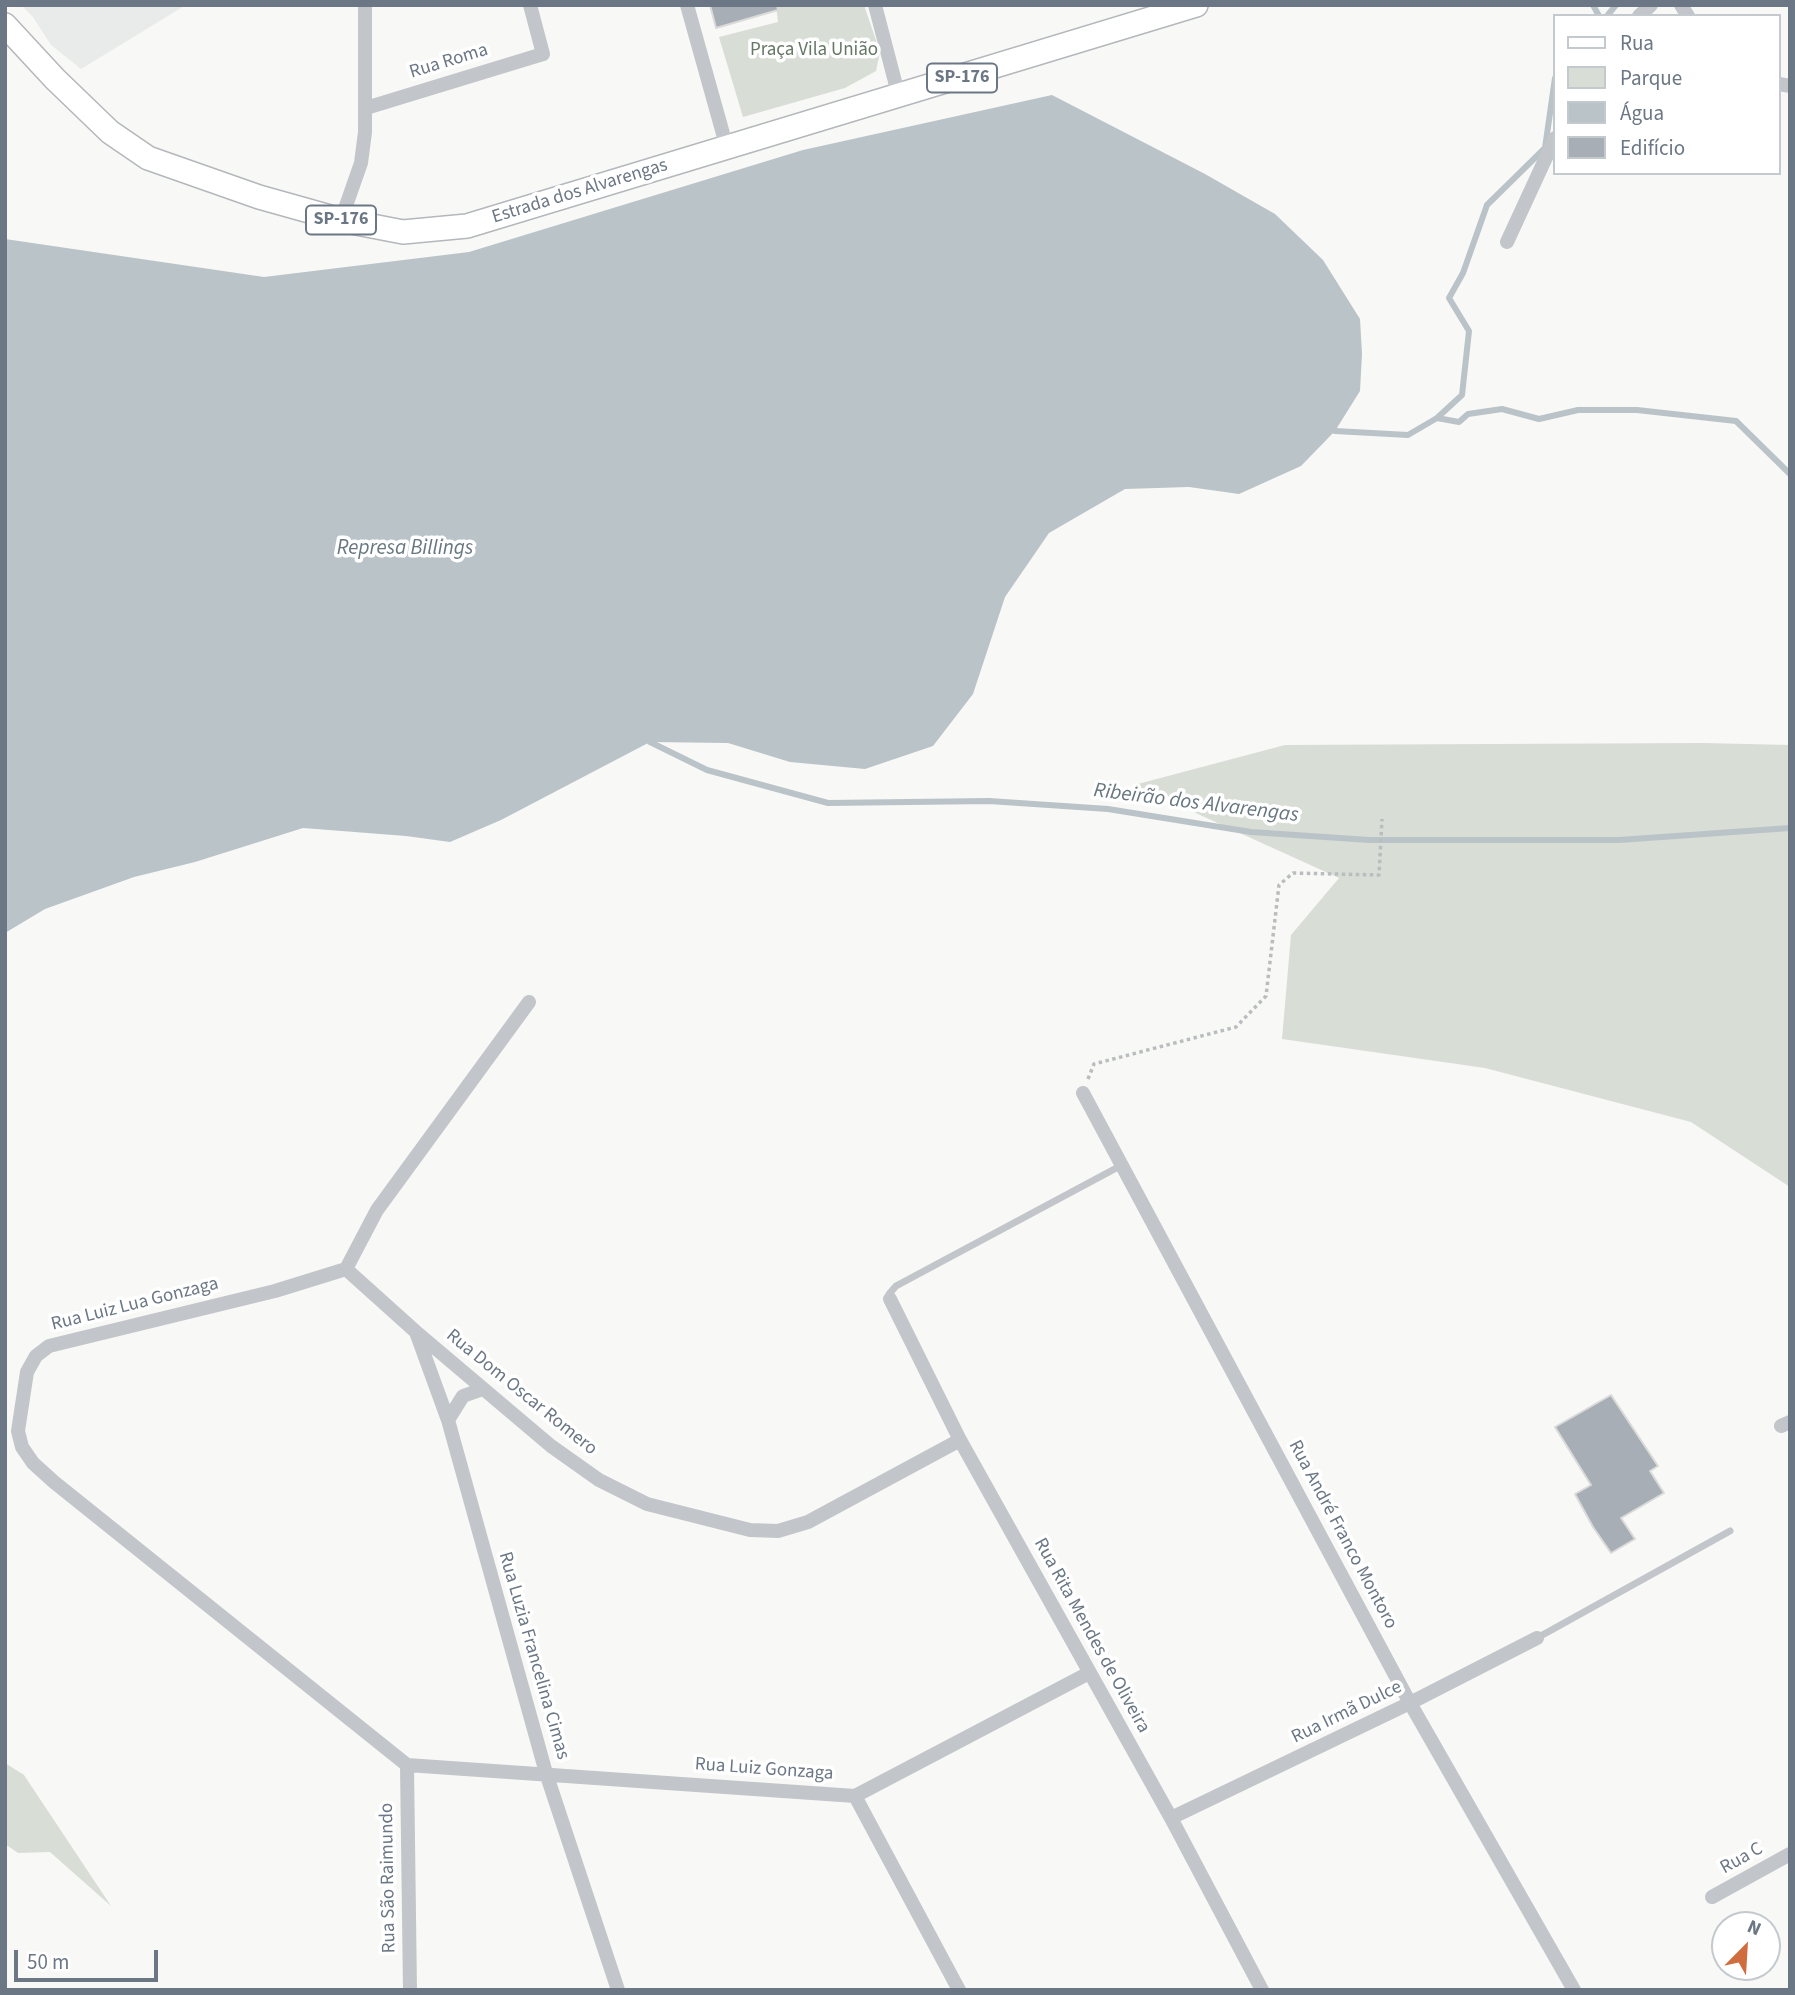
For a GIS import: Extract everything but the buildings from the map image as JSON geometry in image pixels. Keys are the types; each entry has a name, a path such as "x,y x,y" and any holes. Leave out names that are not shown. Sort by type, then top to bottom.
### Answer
{"main road":[{"name":"Estrada dos Alvarengas","path":"5,25 55,79 110,132 149,158 246,193 341,220 403,232 467,226 1196,5"}],"street":[{"path":"341,220 361,163 366,108 365,5"},
{"name":"Rua Roma","path":"366,108 543,54 530,5"},
{"path":"687,5 727,148"},
{"path":"875,5 899,97"},
{"path":"1507,242 1554,140"},
{"path":"346,1269 377,1210 528,1002"},
{"name":"Rua André Franco Montoro","path":"1083,1093 1410,1703 1574,1990"},
{"name":"Rua Dom Oscar Romero","path":"346,1269 551,1446 599,1480 647,1504 750,1530 778,1531 808,1522 960,1440"},
{"name":"Rua Luiz Lua Gonzaga","path":"346,1269 275,1291 49,1346 36,1356 27,1372 19,1431 22,1447 33,1463 54,1482 407,1765"},
{"name":"Rua Rita Mendes de Oliveira","path":"890,1299 960,1440 1171,1818 1262,1990"},
{"name":"Rua Luzia Francelina Cimas","path":"415,1331 448,1420 546,1773 618,1990"},
{"path":"448,1420 463,1396 483,1389"},
{"name":"Rua Irmã Dulce","path":"1171,1818 1537,1639"},
{"name":"Rua Luiz Gonzaga","path":"407,1765 855,1796 1089,1673"},
{"name":"Rua São Raimundo","path":"407,1765 410,1990"},
{"path":"855,1796 959,1990"},
{"name":"Rua C","path":"1712,1897 1790,1854"}],"lane":[{"path":"890,1299 889,1294 896,1286 1122,1165"},
{"path":"1537,1639 1730,1531"}],"path":[{"path":"1083,1093 1094,1064 1236,1027 1266,996 1279,885 1293,873 1379,875 1382,819"}],"shaded area":[{"path":"21,5 186,5 81,69 51,45 33,17"}],"green space":[{"name":"Praça Vila União","path":"776,5 864,5 880,52 876,71 845,88 743,117 719,37 778,22"},
{"path":"1285,745 1790,745 1790,1187 1691,1122 1485,1068 1282,1039 1291,935 1339,878 1134,785"},
{"path":"5,1763 24,1775 111,1906 50,1852 18,1853 5,1844"}],"water":[{"name":"Represa Billings","path":"1052,95 1205,174 1275,214 1323,260 1360,319 1360,391 1335,431 1301,466 1239,494 1189,487 1125,489 1049,533 1005,597 973,694 933,746 865,769 790,762 728,743 650,742 501,820 450,842 303,828 195,862 134,877 45,909 5,933 5,239 264,277 469,252 803,150"}],"waterway":[{"path":"1593,5 1598,14"},
{"path":"1609,14 1616,5"},
{"path":"1437,418 1462,395 1469,331 1449,298 1463,273 1487,205 1545,148 1554,85"},
{"path":"1335,431 1408,435 1437,418 1459,422 1468,414 1502,409 1539,419 1578,410 1637,410 1736,421 1790,474"},
{"name":"Ribeirão dos Alvarengas","path":"650,742 707,770 828,803 989,801 1108,809 1251,832 1369,840 1619,840 1790,828"}]}
